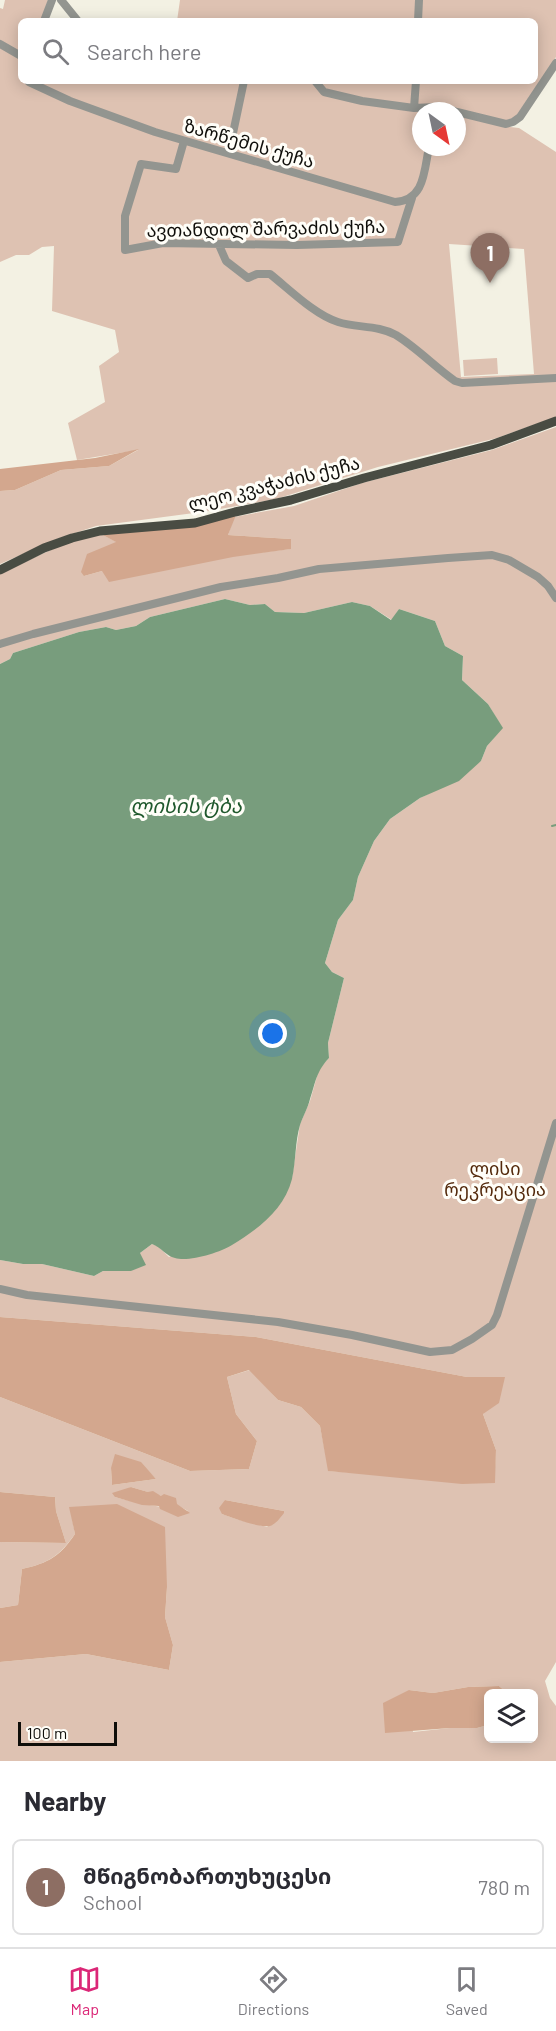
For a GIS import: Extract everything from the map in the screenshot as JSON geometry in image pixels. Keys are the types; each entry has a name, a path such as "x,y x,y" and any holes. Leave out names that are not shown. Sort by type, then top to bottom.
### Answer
{"main road":[{"name":"ლეო კვაჭაძის ქუჩა","path":"0,570 44,548 72,538 100,531 195,523 291,500 364,478 491,445 556,421"}],"street":[{"path":"45,18 52,0"},
{"path":"61,0 76,18"},
{"path":"418,18 420,0"},
{"path":"0,44 18,54"},
{"path":"466,114 506,124 513,122 520,117 556,63"},
{"name":"ზარწემის ქუჩა","path":"33,84 118,120 184,141 229,152 381,199 395,202 412,198"},
{"path":"229,152 243,84"},
{"path":"317,84 324,92 331,94 412,108"},
{"path":"414,102 416,84"},
{"name":"ავთანდილ შარვაძის ქუჩა","path":"184,141 176,169 141,164 125,216 125,250 163,243 297,245 398,242 412,198"},
{"path":"412,198 418,191 427,156"},
{"path":"219,245 226,261 248,278 257,274 270,274 323,315 336,321 376,327 396,335 455,381 462,383 556,378"},
{"path":"0,644 221,587 319,569 448,558 492,555 509,560 538,577 556,598"},
{"path":"0,1289 27,1295 278,1322 430,1352 452,1350 483,1332 492,1325 497,1315 556,1123"}],"green space":[{"path":"5,0 48,0 42,18 18,18 18,52 0,43 0,8 3,9"},
{"path":"180,0 556,0 556,57 518,116 502,126 519,128 556,152 556,417 497,438 378,467 276,499 209,511 96,526 57,539 0,564 0,491 15,490 61,470 109,466 138,450 77,460 68,423 105,402 99,366 119,352 115,330 52,311 54,246 42,247 29,255 16,255 0,262 0,44 18,54 18,84 538,84 538,18 177,18","holes":["449,244 524,249 534,374 461,377"]},
{"path":"497,358 498,374 464,376 463,360"},
{"name":"ლისი რეკრეაცია","path":"556,427 556,1662 545,1681 550,1698 556,1706 556,1761 0,1761 0,1662 86,1654 169,1670 173,1645 165,1617 167,1587 70,1507 75,1534 53,1558 22,1569 18,1605 0,1608 0,1542 66,1543 56,1511 55,1497 0,1492 0,1397 190,1471 249,1469 257,1441 236,1414 227,1377 250,1370 278,1400 301,1407 320,1426 329,1471 494,1483 496,1450 483,1414 504,1377 467,1377 256,1337 0,1317 0,1260 23,1264 42,1264 94,1276 103,1271 131,1271 140,1253 152,1244 158,1246 169,1257 292,1178 300,1124 310,1101 319,1069 329,1058 328,1043 344,978 332,972 325,963 338,920 353,900 358,877 374,841 390,819 481,761 487,746 502,728 488,704 462,680 463,656 445,646 435,621 399,609 392,620 370,606 352,602 304,613 275,612 265,604 250,605 225,599 150,617 136,626 116,630 106,627 79,632 13,653 10,659 0,664 0,573 73,540 101,534 117,542 84,576 102,571 290,549 291,539 228,535 234,517 294,506 362,483 492,450","holes":["111,1468 148,1471 156,1479 112,1485","131,1487 161,1496 188,1511 115,1497","225,1500 284,1511 267,1527 222,1514","499,1686 502,1689 538,1689 538,1743 484,1743 484,1726 413,1732 409,1690 433,1693 468,1687"]}],"shaded area":[{"path":"139,449 109,466 61,470 15,490 0,491 0,469 95,458"},
{"path":"236,515 228,535 291,539 291,549 233,557 109,582 102,571 84,576 81,572 87,554 116,542 101,534"},
{"path":"0,1317 256,1337 467,1377 505,1377 499,1403 483,1414 496,1450 495,1483 462,1484 328,1471 320,1426 301,1407 278,1400 249,1370 227,1377 236,1414 257,1441 249,1469 190,1471 0,1397"},
{"path":"115,1454 141,1462 156,1479 112,1485 111,1468"},
{"path":"131,1487 176,1498 177,1504 190,1513 178,1517 160,1509 159,1506 142,1505 115,1497 112,1493"},
{"path":"0,1492 55,1497 56,1511 66,1543 0,1542"},
{"path":"225,1500 284,1511 284,1513 270,1526 253,1524 222,1514 219,1508"},
{"path":"117,1504 165,1527 167,1587 165,1617 173,1645 169,1670 86,1654 0,1662 0,1608 18,1605 22,1569 53,1558 70,1542 75,1534 69,1507"},
{"path":"499,1686 502,1689 484,1689 484,1726 385,1733 383,1703 409,1690 433,1693 468,1687"}],"water":[{"name":"ლისის ტბა","path":"225,599 250,605 265,604 275,612 304,613 352,602 370,606 391,620 399,609 435,621 445,646 463,656 462,680 488,704 503,728 487,746 481,761 459,781 420,798 390,819 374,841 358,877 353,900 338,920 325,963 332,972 344,978 328,1043 329,1058 319,1072 300,1125 292,1179 288,1190 269,1218 232,1245 204,1256 188,1259 175,1258 152,1244 140,1253 146,1265 131,1271 103,1271 94,1276 42,1264 23,1264 0,1260 0,664 10,659 13,653 79,632 106,627 116,630 136,626 150,617"}],"waterway":[{"path":"552,826 556,825"}],"place":[{"name":"მწიგნობართუხუცესი","path":"490,283"}]}
